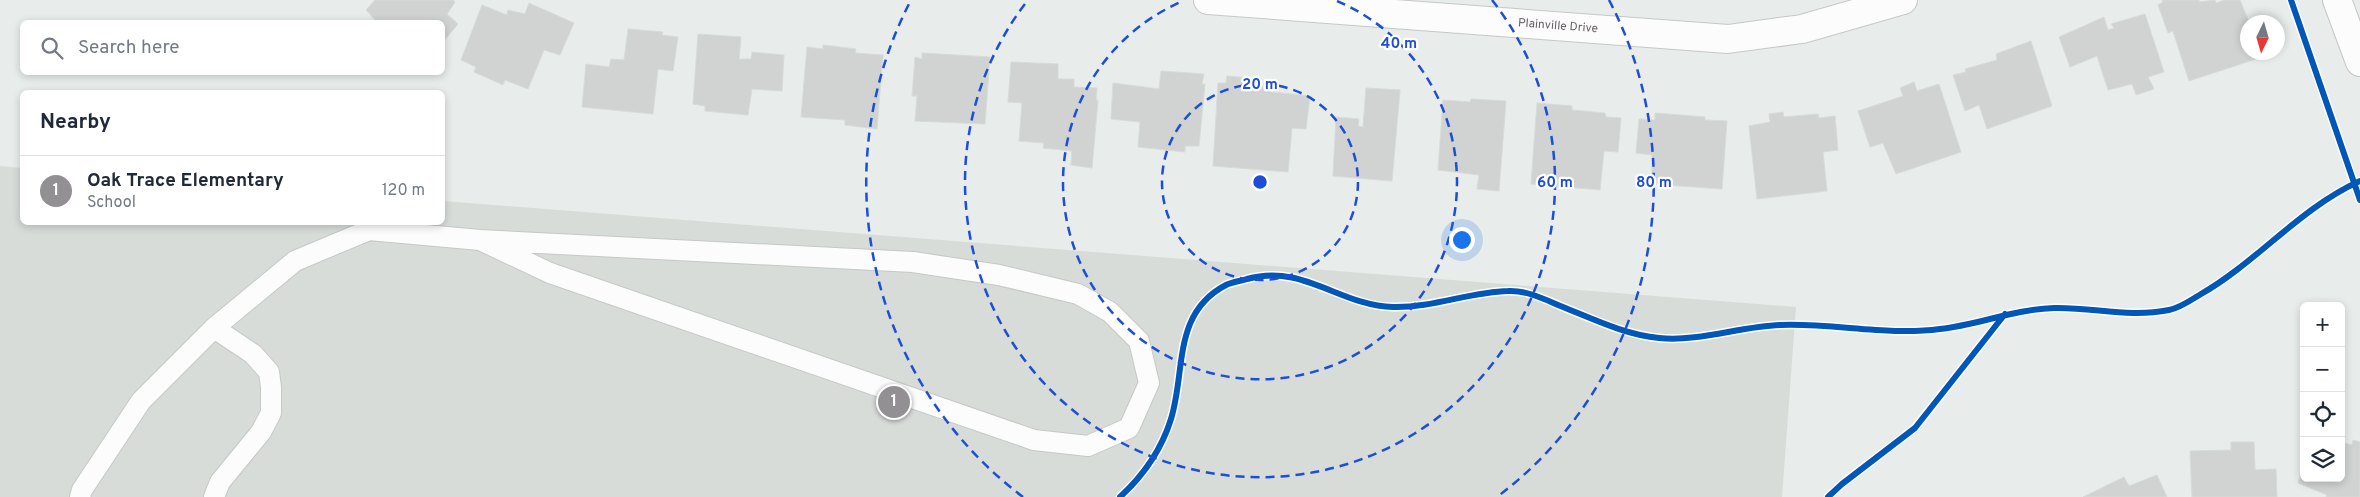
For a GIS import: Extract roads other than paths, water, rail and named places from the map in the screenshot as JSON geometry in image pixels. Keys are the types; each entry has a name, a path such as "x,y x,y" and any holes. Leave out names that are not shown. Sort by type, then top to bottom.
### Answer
{"street":[{"name":"Plainville Drive","path":"1208,0 1728,38 1802,29 1903,0"},
{"path":"2337,0 2360,62"}],"lane":[{"path":"80,497 82,490 141,400 214,328 295,261 369,230 480,240 913,262 999,275 1078,294 1110,312 1139,341 1149,383 1129,428 1088,446 1034,440 550,273 480,240"},
{"path":"214,328 253,354 269,372 271,387 270,413 261,432 220,482 214,497"}],"place":[{"name":"Oak Trace Elementary","path":"894,402"}]}
